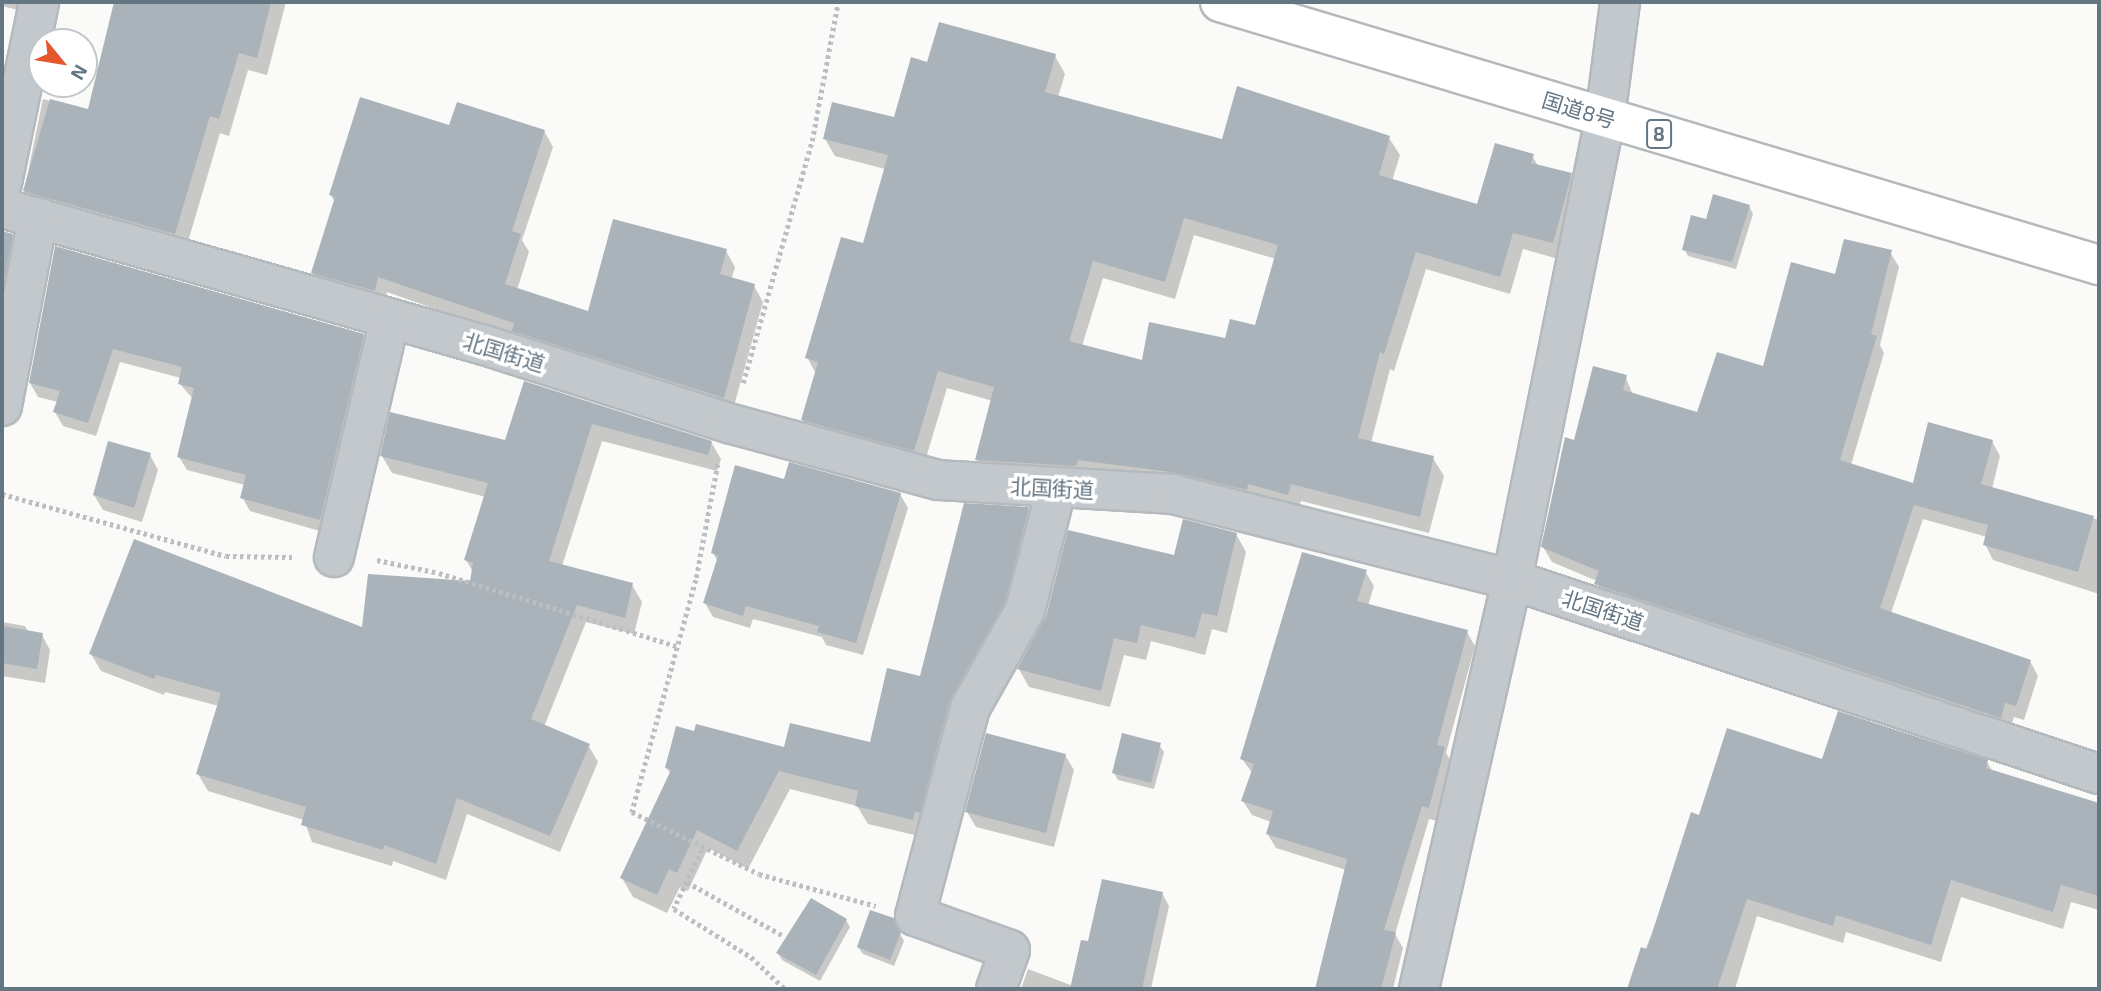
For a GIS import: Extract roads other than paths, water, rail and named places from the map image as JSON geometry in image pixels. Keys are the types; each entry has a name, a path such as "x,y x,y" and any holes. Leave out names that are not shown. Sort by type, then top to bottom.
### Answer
{"highway":[{"name":"国道8号","path":"1220,2 2099,265"}],"street":[{"path":"2,183 39,2"},
{"path":"1419,989 1512,580 1605,118 1620,2"},
{"path":"2,406 20,213"},
{"name":"北国街道","path":"20,213 390,318 728,423 938,480 1056,490 1172,494 1512,580 2099,774"},
{"path":"334,558 390,318"},
{"path":"996,989 1010,950 915,916 970,708 1025,610 1056,490"}]}
